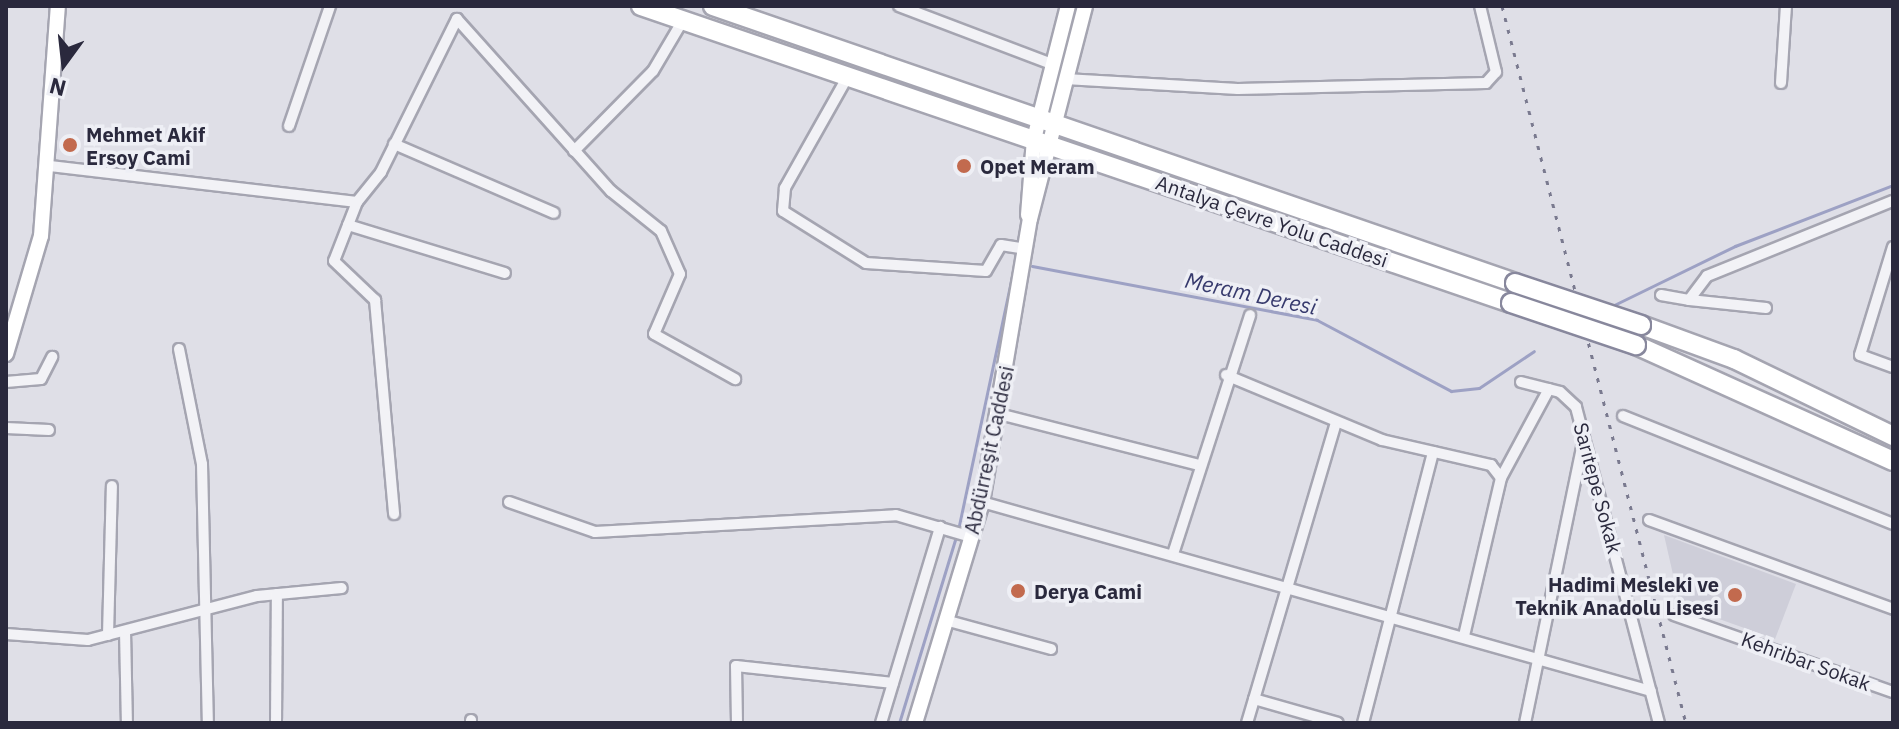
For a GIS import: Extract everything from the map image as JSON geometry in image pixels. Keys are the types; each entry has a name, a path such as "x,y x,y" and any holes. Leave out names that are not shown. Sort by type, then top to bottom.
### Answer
{"highway":[{"name":"Antalya Çevre Yolu Caddesi","path":"641,6 1636,345 1893,461"},
{"name":"Antalya Çevre Yolu Caddesi","path":"713,6 1641,325 1734,359 1893,436"}],"main road":[{"path":"6,354 13,313 50,166 58,6"},
{"name":"Abdürreşit Caddesi","path":"917,722 967,535 982,502 1046,122 1052,64 1068,6"},
{"name":"Abdürreşit Caddesi","path":"1046,122 1065,79 1085,6"}],"street":[{"path":"289,126 330,6"},
{"path":"899,6 1052,64"},
{"path":"1065,79 1285,90 1486,83 1496,72 1480,6"},
{"path":"1781,83 1786,6"},
{"path":"394,514 375,300 334,261 357,202 394,144 457,19 574,151 661,231 680,274 654,334 735,379"},
{"path":"574,151 653,71 683,20"},
{"path":"848,76 785,188 783,211 866,263 986,271 1001,245 1025,249"},
{"path":"394,144 554,213"},
{"path":"50,166 357,202"},
{"path":"1689,300 1707,276 1893,201"},
{"path":"348,225 505,273"},
{"path":"1893,247 1860,355 1893,367"},
{"path":"1661,295 1766,308"},
{"path":"1173,554 1226,375 1250,315"},
{"path":"179,349 202,464 208,723"},
{"path":"6,382 41,379 52,357"},
{"path":"1226,375 1336,423 1433,452 1491,465 1501,478"},
{"name":"Sarıtepe Sokak","path":"1521,382 1570,397 1585,435 1659,723"},
{"path":"1464,636 1501,478 1549,389"},
{"path":"999,414 1199,465"},
{"path":"1623,416 1893,524"},
{"path":"1247,723 1336,423"},
{"path":"6,428 49,430"},
{"path":"1525,723 1585,435"},
{"path":"1363,723 1433,452"},
{"path":"108,635 112,486"},
{"path":"509,502 595,532 896,515 967,535"},
{"path":"982,502 1289,585 1651,691"},
{"path":"1649,520 1893,609"},
{"path":"881,723 944,528"},
{"path":"6,634 108,635 277,594 342,588"},
{"path":"276,723 277,594"},
{"name":"Kehribar Sokak","path":"1674,615 1893,692"},
{"path":"945,620 1051,649"},
{"path":"125,631 127,723"},
{"path":"737,723 736,666 893,683"},
{"path":"1254,699 1338,723"}],"shaded area":[{"name":"Hadimi Mesleki ve Teknik Anadolu Lisesi","path":"1664,535 1796,584 1775,639 1680,605"}],"waterway":[{"name":"Meram Deresi","path":"1614,305 1735,246 1893,185"},
{"name":"Meram Deresi","path":"958,530 1015,262"},
{"name":"Meram Deresi","path":"1032,266 1317,320 1451,391 1479,388 1534,351"},
{"name":"Meram Deresi","path":"899,723 956,537"}],"railway":[{"path":"1502,6 1686,723"}],"place":[{"name":"Mehmet Akif Ersoy Cami","path":"70,145"},
{"name":"Opet Meram","path":"964,166"},
{"name":"Derya Cami","path":"1018,591"},
{"name":"Hadimi Mesleki ve Teknik Anadolu Lisesi","path":"1735,595"}]}
